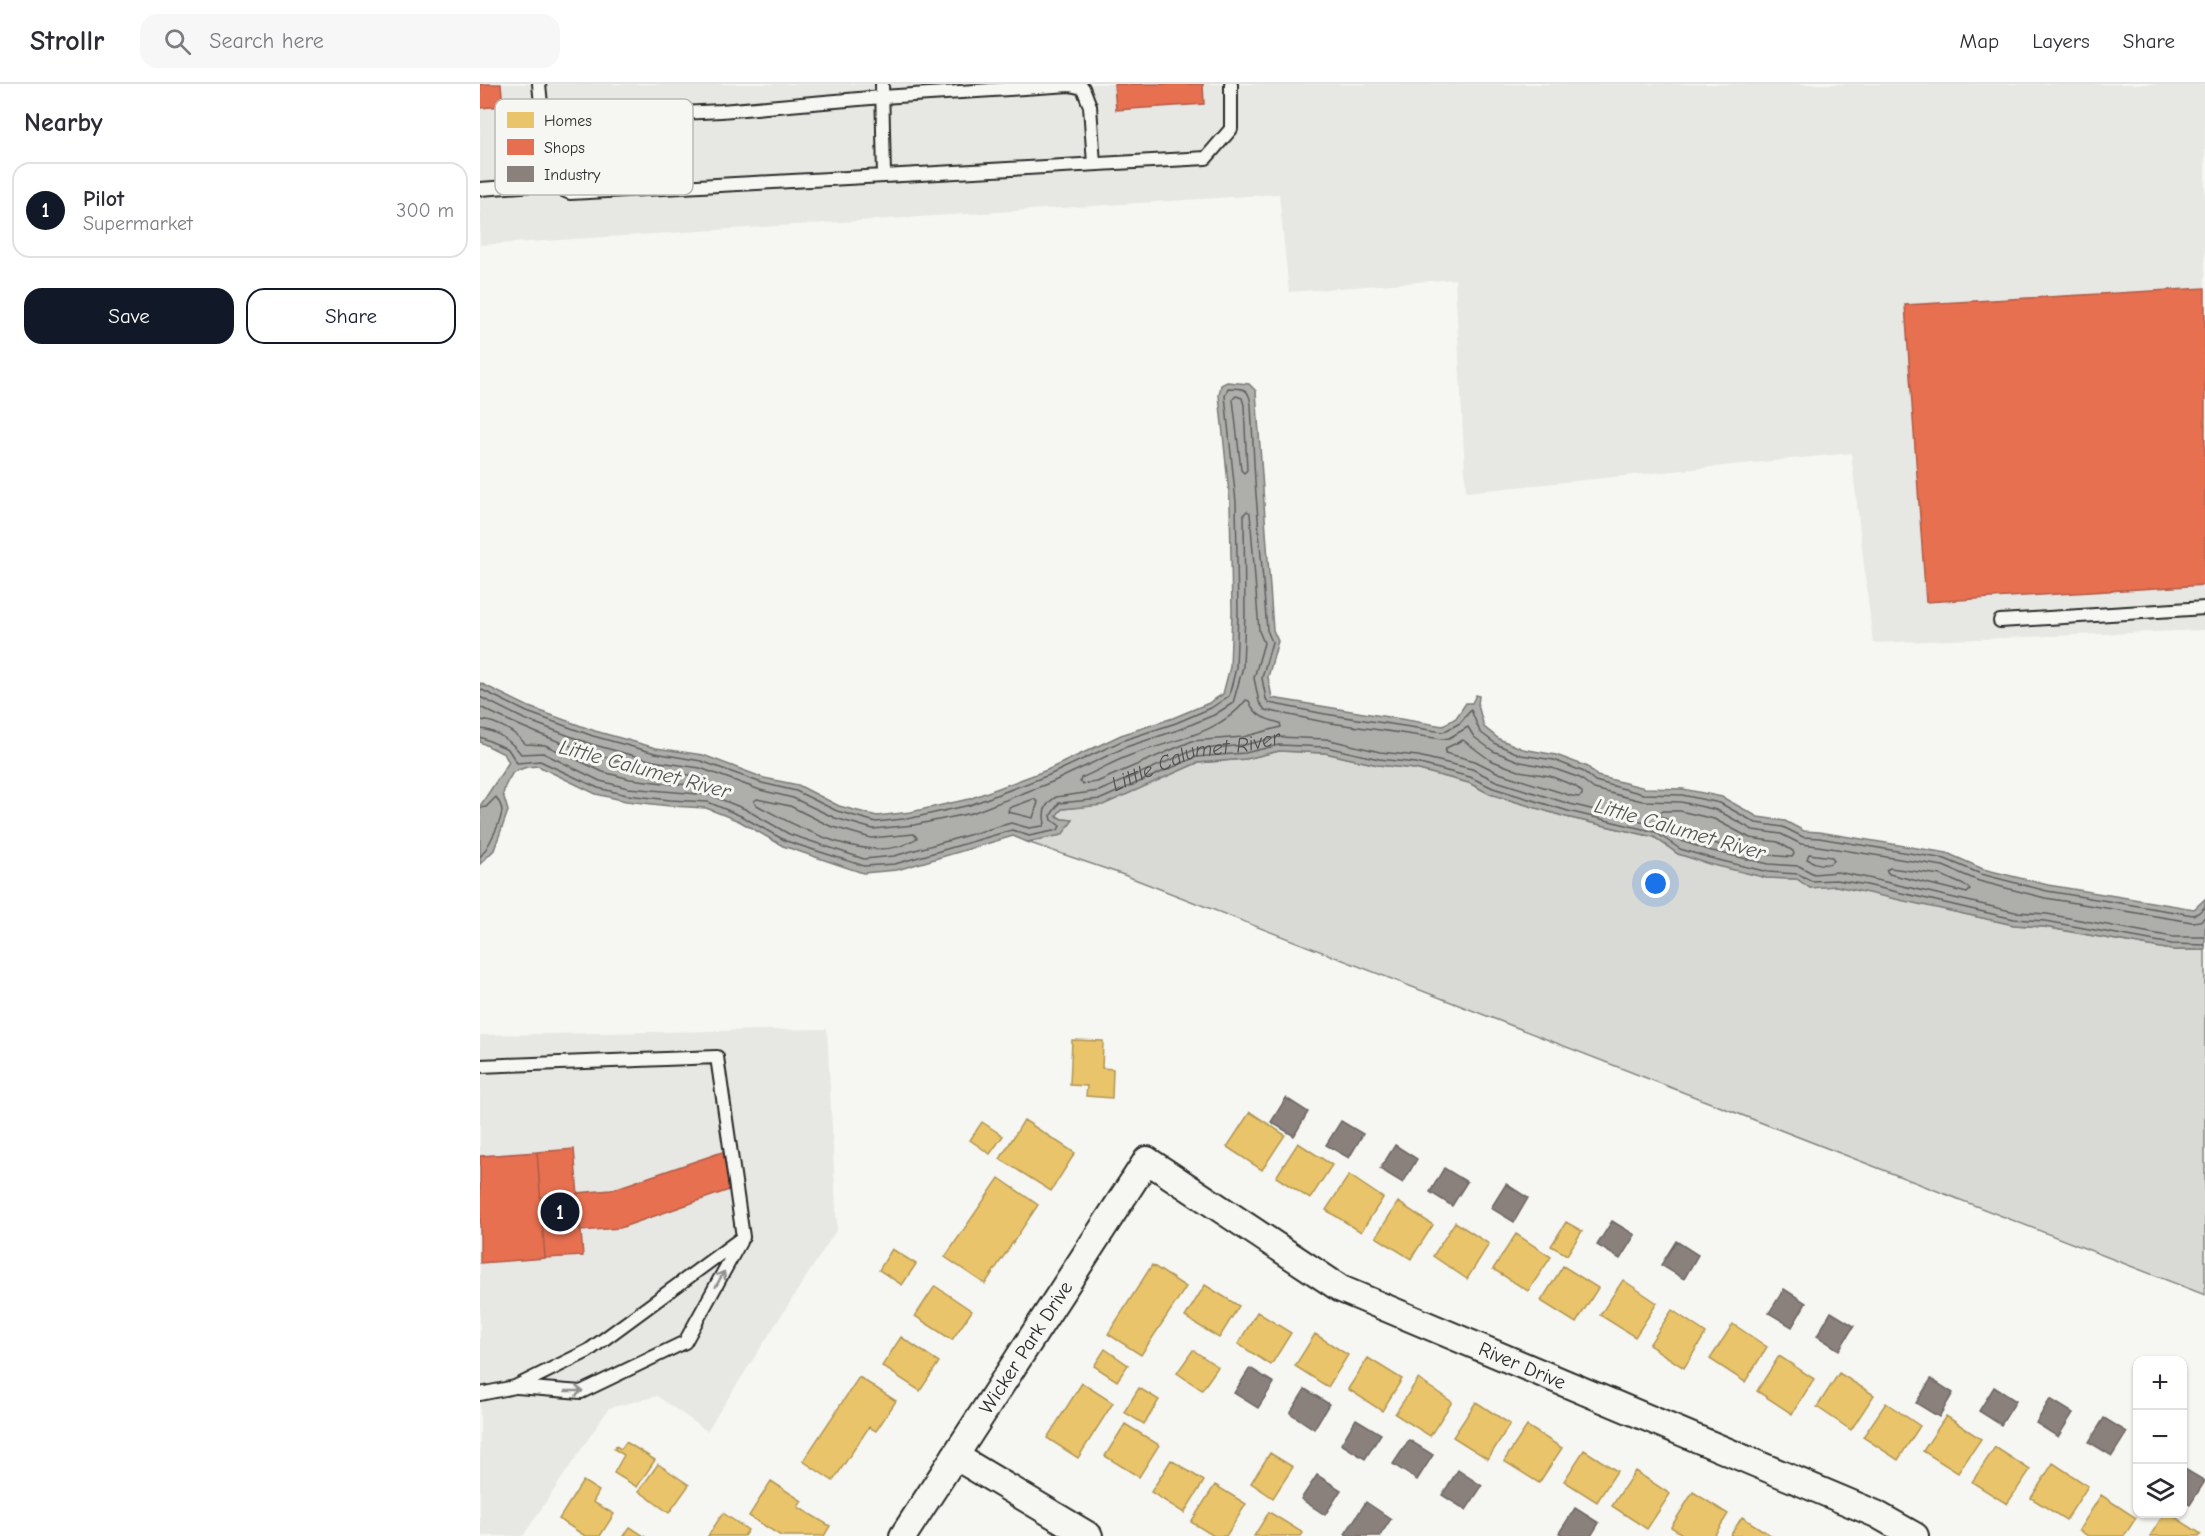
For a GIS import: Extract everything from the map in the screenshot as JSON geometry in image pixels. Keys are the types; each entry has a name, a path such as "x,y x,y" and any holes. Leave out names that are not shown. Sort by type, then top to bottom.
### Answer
{"street":[{"name":"Wicker Park Drive","path":"903,1536 1147,1160"},
{"name":"River Drive","path":"1147,1160 1341,1289 1876,1514 1915,1536"},
{"path":"956,1456 1089,1536"}],"lane":[{"path":"539,84 540,99"},
{"path":"882,84 884,176"},
{"path":"693,186 1206,158 1231,129 1231,84"},
{"path":"693,112 1070,85 1083,88 1090,105 1094,164"},
{"path":"480,189 495,188"},
{"path":"2000,621 2205,608"},
{"path":"480,1066 717,1057 743,1237 685,1342 581,1392 515,1387"},
{"path":"480,1394 515,1387 588,1351 743,1237"}],"shaded area":[{"path":"480,84 2205,84 2205,630 1873,643 1851,453 1466,492 1455,279 1289,292 1279,194 480,245"},
{"path":"1279,751 1325,753 1378,765 1415,769 1469,783 1490,794 1566,817 1654,837 1678,854 1767,878 1797,879 1810,888 1836,885 2014,925 2044,927 2172,950 2205,950 2205,1295 1124,875 1027,842 1042,840 1072,820 1062,819 1056,815 1062,809 1103,804 1197,763 1246,759"},
{"path":"827,1029 837,1229 707,1431 657,1396 609,1408 523,1536 480,1536 480,1035"}],"water":[{"name":"Little Calumet River","path":"1227,382 1249,384 1256,391 1273,630 1278,641 1268,677 1272,698 1443,726 1456,718 1466,703 1472,703 1476,695 1479,696 1478,705 1484,727 1499,739 1523,749 1556,755 1588,767 1597,776 1645,788 1683,789 1722,797 1758,817 1785,821 1804,831 1947,853 1983,869 2048,885 2194,909 2205,899 2205,950 2172,950 2044,927 2014,925 1836,886 1810,888 1797,879 1767,878 1709,864 1678,854 1654,837 1566,817 1490,794 1469,783 1415,769 1378,765 1325,753 1279,751 1246,759 1197,763 1103,805 1062,809 1056,816 1073,820 1062,835 1027,842 1013,836 897,870 863,873 783,846 739,821 706,808 626,801 596,794 538,766 527,767 513,772 506,784 503,794 508,811 494,850 480,864 480,806 509,762 504,754 480,742 480,683 529,707 595,731 656,748 703,755 764,778 798,785 839,806 877,816 911,812 969,799 1047,770 1121,735 1173,718 1209,703 1223,694 1230,667 1232,612 1230,503 1219,395 1221,385"}],"building: Homes":[{"path":"1072,1040 1103,1041 1102,1068 1113,1069 1112,1098 1086,1096 1087,1086 1070,1085"},
{"path":"1250,1112 1285,1135 1262,1170 1227,1147"},
{"path":"1024,1120 1075,1153 1051,1191 1000,1159"},
{"path":"982,1122 1003,1136 990,1154 970,1140"},
{"path":"1298,1143 1332,1165 1310,1199 1276,1177"},
{"path":"1349,1175 1383,1198 1361,1232 1326,1210"},
{"path":"999,1178 1038,1205 985,1284 945,1257"},
{"path":"1398,1202 1433,1225 1411,1259 1376,1237"},
{"path":"1455,1222 1489,1244 1467,1279 1433,1256"},
{"path":"1566,1222 1582,1231 1567,1255 1551,1246"},
{"path":"1516,1234 1551,1257 1528,1291 1493,1269"},
{"path":"892,1249 916,1264 902,1285 879,1270"},
{"path":"1152,1265 1186,1287 1141,1355 1108,1334"},
{"path":"1563,1266 1598,1288 1576,1323 1541,1301"},
{"path":"1623,1280 1657,1303 1635,1337 1600,1315"},
{"path":"1205,1285 1239,1306 1219,1338 1185,1317"},
{"path":"935,1286 972,1311 952,1340 915,1316"},
{"path":"1672,1310 1706,1333 1684,1368 1649,1345"},
{"path":"1257,1312 1291,1333 1271,1365 1238,1344"},
{"path":"1733,1324 1767,1347 1745,1382 1710,1359"},
{"path":"1315,1334 1348,1355 1328,1387 1295,1366"},
{"path":"901,1337 939,1362 920,1391 882,1366"},
{"path":"1105,1349 1128,1365 1117,1381 1094,1366"},
{"path":"1193,1350 1218,1367 1202,1390 1177,1373"},
{"path":"1779,1356 1814,1379 1792,1414 1757,1391"},
{"path":"1368,1358 1402,1379 1382,1411 1348,1389"},
{"path":"1839,1373 1874,1395 1851,1430 1817,1407"},
{"path":"859,1377 896,1401 876,1431 869,1427 833,1481 803,1461"},
{"path":"1418,1379 1452,1402 1430,1436 1395,1414"},
{"path":"1082,1383 1113,1403 1078,1458 1047,1438"},
{"path":"1139,1388 1159,1400 1144,1424 1124,1412"},
{"path":"1476,1402 1510,1424 1488,1459 1453,1437"},
{"path":"1886,1403 1920,1426 1898,1460 1863,1437"},
{"path":"1946,1416 1981,1439 1958,1473 1923,1451"},
{"path":"1125,1424 1159,1445 1139,1477 1105,1456"},
{"path":"1527,1426 1562,1448 1539,1483 1504,1461"},
{"path":"626,1442 655,1460 637,1487 614,1473 624,1455 614,1449 616,1446 621,1449"},
{"path":"1995,1447 2030,1470 2007,1504 1972,1482"},
{"path":"1584,1450 1617,1471 1597,1502 1564,1481"},
{"path":"1270,1453 1293,1467 1273,1498 1251,1483"},
{"path":"1171,1460 1204,1481 1184,1513 1151,1492"},
{"path":"2053,1463 2088,1486 2066,1520 2031,1498"},
{"path":"658,1464 689,1485 669,1513 639,1491"},
{"path":"1635,1471 1670,1494 1647,1529 1612,1506"},
{"path":"583,1481 599,1491 593,1502 614,1514 600,1536 585,1536 559,1519"},
{"path":"771,1481 802,1501 798,1507 830,1526 824,1536 781,1536 749,1516"},
{"path":"1215,1485 1246,1504 1226,1536 1214,1536 1191,1522"},
{"path":"1693,1492 1728,1514 1714,1536 1685,1536 1671,1527"},
{"path":"2101,1495 2136,1518 2124,1536 2088,1536 2079,1530"},
{"path":"1269,1512 1303,1533 1301,1536 1254,1536"},
{"path":"723,1513 748,1530 744,1536 708,1536"},
{"path":"1742,1517 1772,1536 1730,1536"},
{"path":"2161,1518 2176,1518 2201,1534 2199,1536 2150,1536"},
{"path":"630,1527 644,1536 624,1536"}],"building: Shops":[{"path":"480,84 501,84 502,99 495,99 495,107 480,108"},
{"path":"1114,84 1203,84 1204,104 1116,110"},
{"path":"2205,288 2205,585 1926,602 1905,305"},
{"path":"574,1149 583,1256 545,1258 537,1152"},
{"path":"728,1150 732,1189 620,1228 580,1231 577,1193 611,1190"},
{"path":"537,1152 545,1258 480,1263 480,1156"}],"building: Industry":[{"path":"1286,1098 1308,1112 1294,1136 1271,1122"},
{"path":"1341,1121 1363,1134 1349,1158 1326,1145"},
{"path":"1395,1145 1417,1159 1403,1183 1380,1169"},
{"path":"1444,1168 1467,1182 1452,1206 1430,1192"},
{"path":"1506,1184 1528,1198 1514,1222 1491,1208"},
{"path":"1612,1221 1635,1235 1620,1259 1597,1245"},
{"path":"1676,1241 1698,1255 1684,1279 1661,1265"},
{"path":"1784,1289 1806,1303 1792,1327 1769,1313"},
{"path":"1831,1312 1854,1326 1839,1350 1817,1336"},
{"path":"1250,1368 1274,1383 1258,1408 1234,1393"},
{"path":"1931,1379 1953,1393 1939,1417 1916,1403"},
{"path":"1994,1387 2016,1401 2001,1425 1979,1411"},
{"path":"1305,1389 1329,1404 1314,1429 1290,1413"},
{"path":"2050,1399 2073,1413 2058,1437 2036,1423"},
{"path":"2104,1418 2127,1432 2112,1456 2089,1442"},
{"path":"1356,1419 1381,1434 1365,1459 1341,1444"},
{"path":"1409,1440 1433,1455 1417,1480 1393,1464"},
{"path":"1458,1470 1482,1486 1466,1510 1442,1495"},
{"path":"2187,1470 2205,1481 2190,1505 2187,1503"},
{"path":"1317,1475 1341,1490 1325,1515 1301,1499"},
{"path":"1366,1502 1391,1519 1380,1536 1345,1534"},
{"path":"1575,1508 1599,1523 1591,1536 1565,1536 1559,1533"}],"place":[{"name":"Pilot","path":"560,1212"}]}
